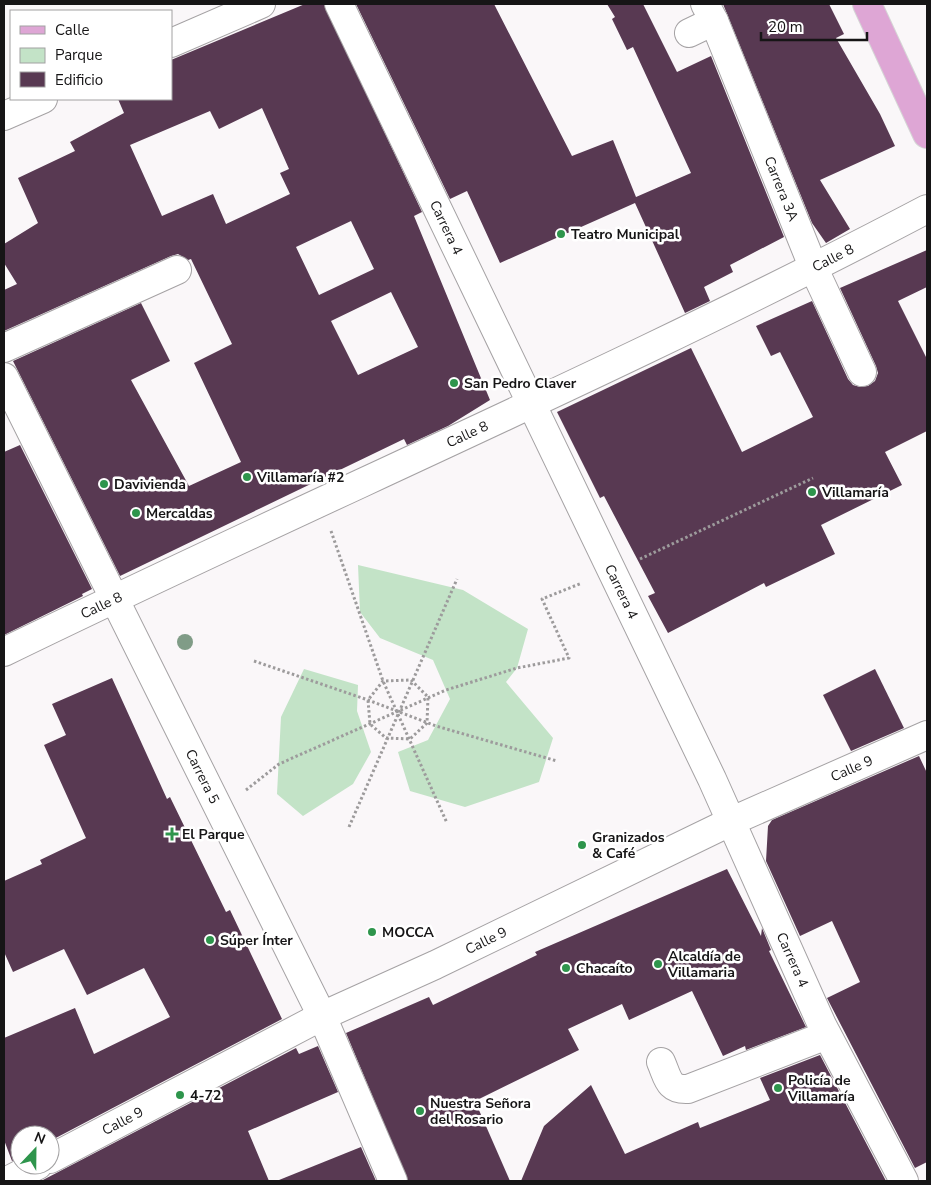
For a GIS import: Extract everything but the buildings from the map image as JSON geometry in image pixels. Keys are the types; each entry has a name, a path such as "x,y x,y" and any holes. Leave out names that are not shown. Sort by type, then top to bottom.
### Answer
{"main road":[{"path":"867,4 927,134"}],"street":[{"path":"172,43 262,4"},
{"name":"Carrera 4","path":"339,4 732,820 828,1035 904,1181"},
{"path":"689,33 710,12"},
{"name":"Carrera 3A","path":"710,12 814,269 862,372"},
{"path":"4,116 41,100"},
{"name":"Calle 8","path":"4,652 115,598 532,405 814,269 927,209"},
{"path":"4,348 177,270"},
{"name":"Carrera 5","path":"4,377 322,1016 393,1181"},
{"name":"Calle 9","path":"60,1154 322,1016 470,948 732,820 927,735"},
{"path":"661,1062 672,1086 677,1089 688,1089 828,1035"},
{"path":"7,1181 19,1175"}],"path":[{"path":"220,810 279,764 428,697 517,668 569,658 542,599 611,572 812,478"},
{"path":"320,503 341,556 383,682 447,824"},
{"path":"349,826 397,712 457,579"},
{"path":"254,662 368,700 427,723 557,761"},
{"path":"411,680 428,697 427,723 410,739 386,738 370,724 368,700 383,682 411,680"}],"green space":[{"path":"358,565 463,590 528,629 517,668 506,682 553,738 539,782 465,807 410,791 398,752 428,740 450,699 433,660 380,638 360,612"},
{"path":"304,669 358,685 357,711 371,752 353,784 303,816 277,794 281,717"}],"place":[{"name":"Teatro Municipal","path":"561,234"},
{"name":"San Pedro Claver","path":"454,383"},
{"name":"Villamaría #2","path":"247,477"},
{"name":"Davivienda","path":"104,484"},
{"name":"Villamaría","path":"812,492"},
{"name":"Mercaldas","path":"136,513"},
{"name":"El Parque","path":"172,834"},
{"name":"Granizados & Café","path":"582,845"},
{"name":"MOCCA","path":"372,932"},
{"name":"Súper Ínter","path":"210,940"},
{"name":"Alcaldía de Villamaria","path":"658,964"},
{"name":"Chacaíto","path":"566,968"},
{"name":"Policía de Villamaría","path":"778,1088"},
{"name":"4-72","path":"180,1095"},
{"name":"Nuestra Señora del Rosario","path":"420,1111"}]}
